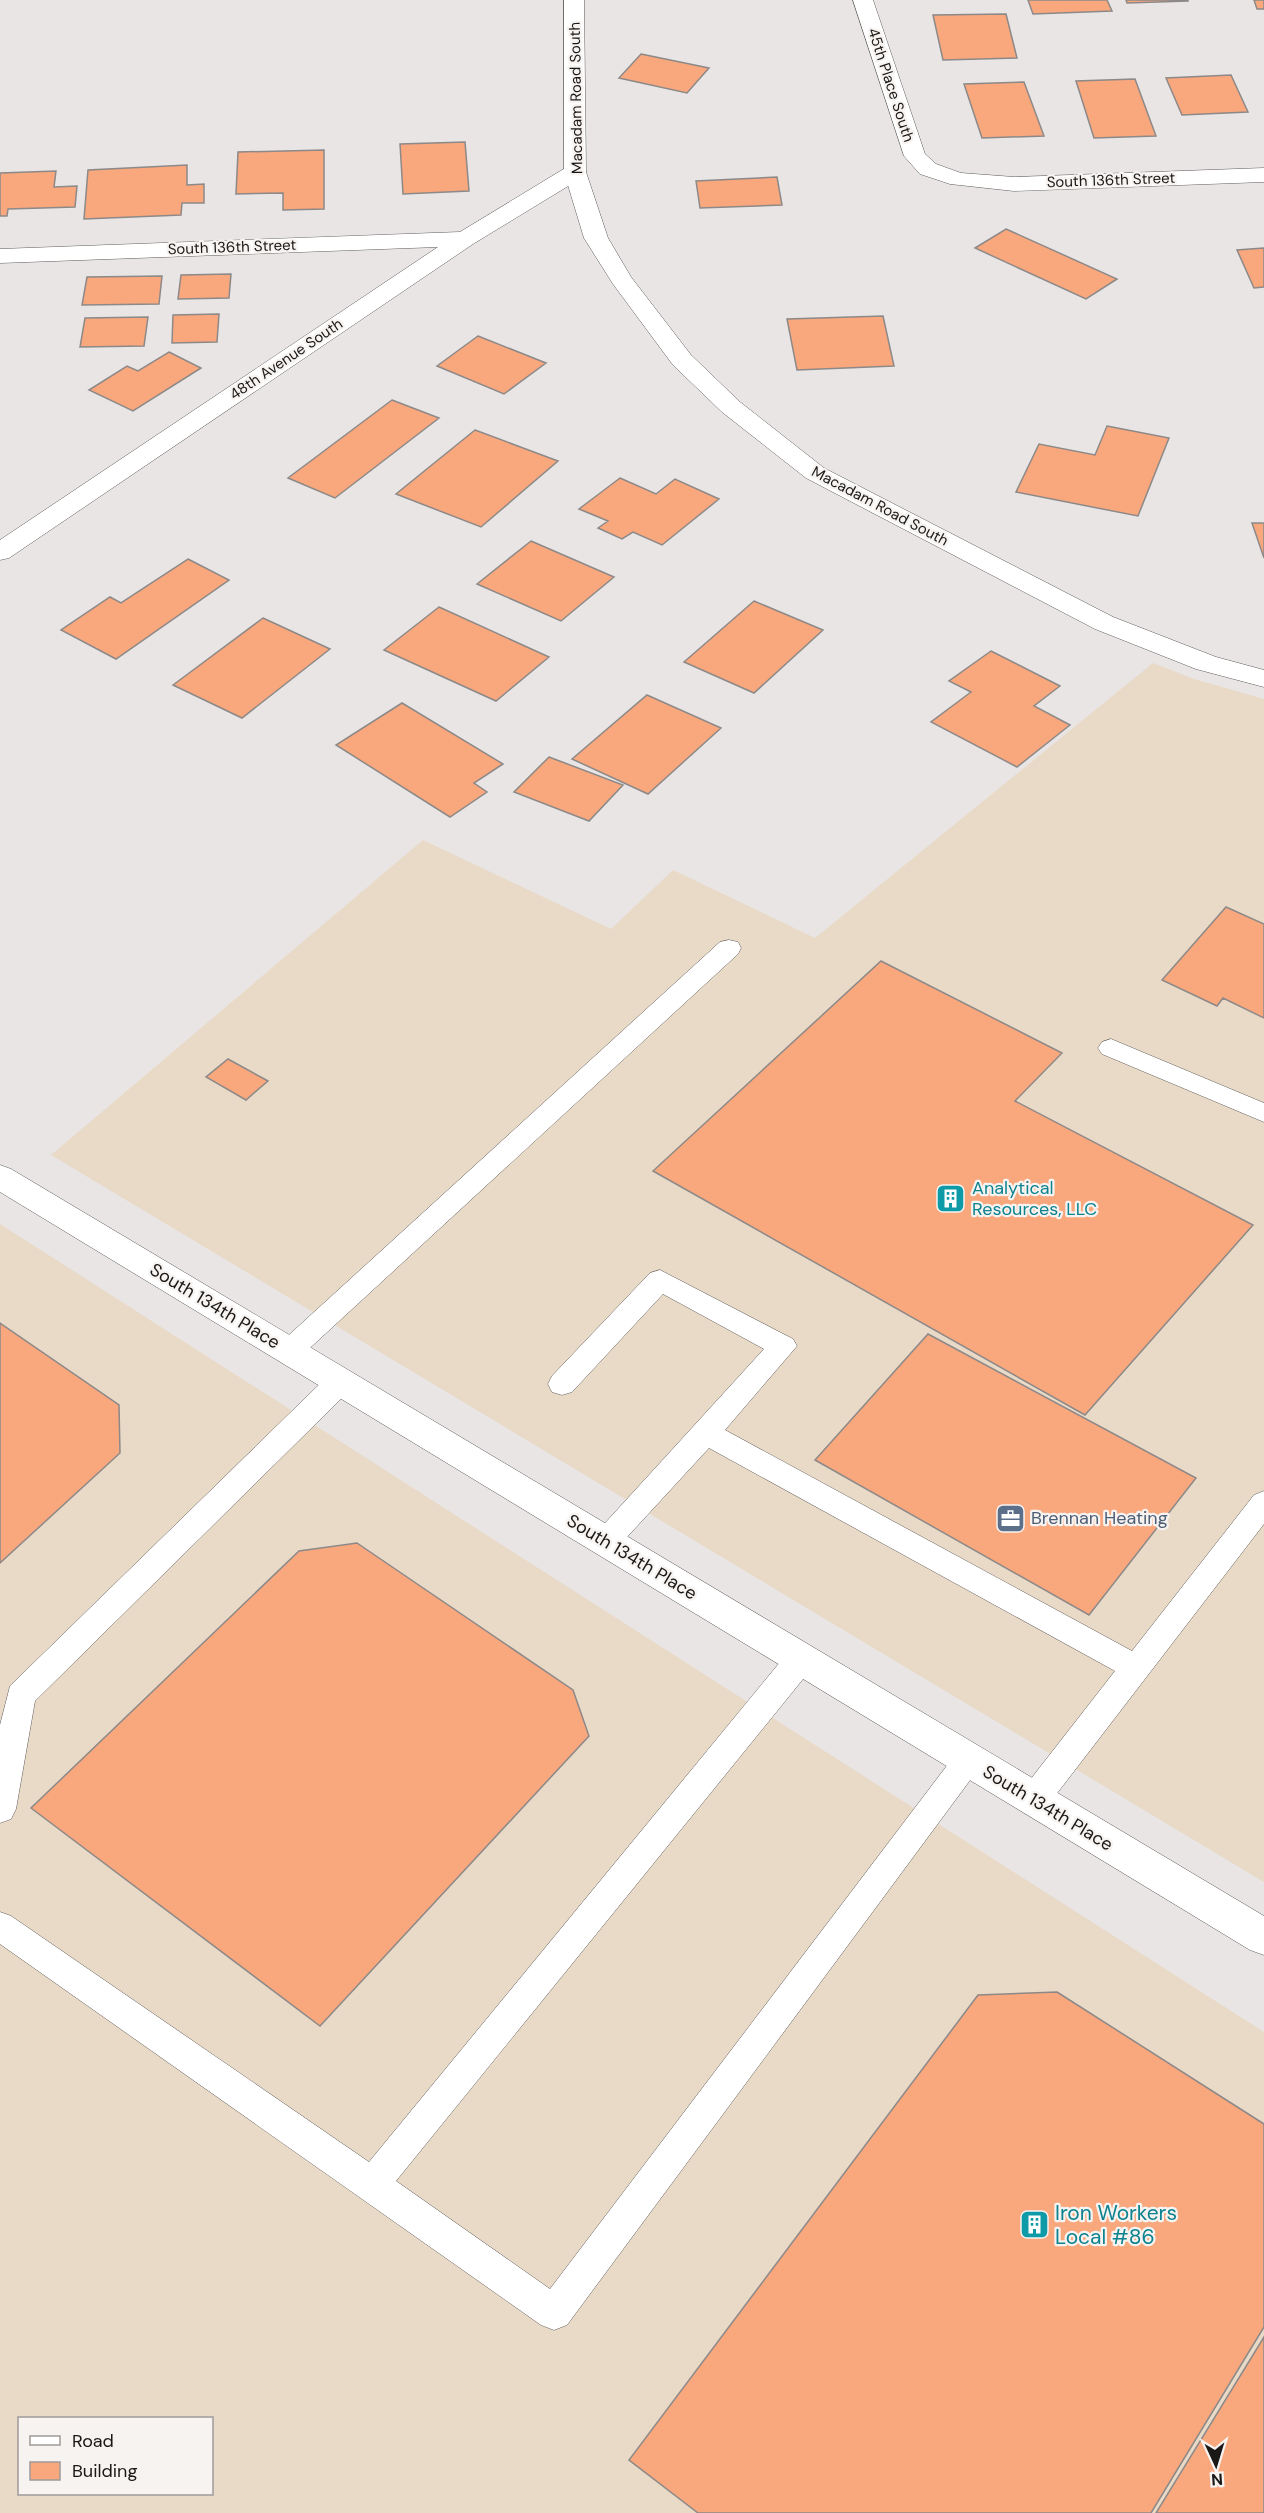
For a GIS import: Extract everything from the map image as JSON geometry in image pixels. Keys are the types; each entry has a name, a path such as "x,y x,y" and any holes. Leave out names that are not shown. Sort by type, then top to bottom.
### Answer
{"street":[{"name":"Macadam Road South","path":"574,0 575,172 596,238 621,279 682,360 731,407 814,473 1104,623 1206,663 1264,679"},
{"name":"45th Place South","path":"863,0 915,156 928,169 958,179"},
{"name":"48th Avenue South","path":"0,552 465,239 575,172"},
{"name":"South 136th Street","path":"958,179 1014,184 1264,175"},
{"name":"South 136th Street","path":"0,256 465,239"},
{"name":"South 134th Place","path":"0,1177 1264,1937"}],"lane":[{"path":"289,1351 729,948"},
{"path":"1111,1048 1264,1113"},
{"path":"562,1384 660,1280 783,1346 606,1541"},
{"path":"0,1809 21,1695 340,1382"},
{"path":"706,1433 1136,1668"},
{"path":"1034,1799 1264,1503"},
{"path":"372,2184 801,1659"},
{"path":"0,1926 554,2313 969,1760"}],"shaded area":[{"path":"1153,663 1194,679 1264,699 1264,1882 51,1155 423,840 611,929 673,870 815,938"},
{"path":"0,1224 1264,2032 1264,2513 0,2513"}],"building":[{"path":"1028,0 1107,0 1112,11 1033,14"},
{"path":"1126,0 1188,0 1188,1 1127,3"},
{"path":"1254,0 1264,0 1264,9 1257,9"},
{"path":"1006,14 1017,58 943,60 933,15"},
{"path":"641,54 709,68 687,93 619,78"},
{"path":"1231,75 1248,112 1182,115 1166,78"},
{"path":"1135,79 1156,136 1094,138 1076,81"},
{"path":"1024,82 1044,136 982,138 964,84"},
{"path":"465,142 469,191 403,194 400,144"},
{"path":"324,150 324,209 283,210 283,193 236,194 238,152"},
{"path":"187,165 187,185 204,184 204,203 182,203 181,215 84,219 88,170"},
{"path":"56,171 54,187 77,186 75,207 8,209 7,216 0,216 0,173"},
{"path":"777,177 782,205 700,208 696,181"},
{"path":"1006,229 1117,279 1086,299 975,248"},
{"path":"1264,248 1264,287 1254,288 1237,250"},
{"path":"231,274 229,298 178,299 181,275"},
{"path":"162,276 159,304 82,305 87,277"},
{"path":"219,314 217,342 172,343 173,315"},
{"path":"883,316 894,366 797,370 787,319"},
{"path":"148,317 144,346 80,347 85,318"},
{"path":"478,336 546,363 504,394 437,366"},
{"path":"169,352 201,368 133,411 89,390 127,366 138,371"},
{"path":"392,400 439,418 335,498 288,478"},
{"path":"1107,426 1169,438 1138,516 1016,492 1039,444 1095,455"},
{"path":"475,430 558,461 481,527 396,494"},
{"path":"620,478 656,494 675,479 719,499 662,545 633,532 622,539 598,528 608,521 579,509"},
{"path":"1252,523 1264,523 1264,558"},
{"path":"531,541 614,577 561,621 477,584"},
{"path":"188,559 229,580 116,659 61,630 110,597 121,603"},
{"path":"754,601 823,630 754,693 684,662"},
{"path":"439,607 549,657 496,701 384,650"},
{"path":"263,618 330,649 242,718 173,685"},
{"path":"991,651 1060,686 1034,706 1070,725 1017,767 931,722 971,692 949,681"},
{"path":"647,695 721,728 648,794 572,759"},
{"path":"402,703 503,764 474,783 487,792 450,817 336,745"},
{"path":"549,757 623,785 589,821 514,792"},
{"path":"1226,907 1264,924 1264,1018 1223,998 1217,1006 1162,980"},
{"name":"Analytical Resources, LLC","path":"881,961 1062,1053 1015,1101 1253,1225 1085,1415 653,1171"},
{"path":"228,1059 268,1081 246,1100 206,1077"},
{"path":"0,1323 119,1405 120,1453 0,1563"},
{"path":"928,1334 1196,1478 1089,1615 815,1460"},
{"path":"357,1543 573,1690 589,1736 320,2026 31,1808 299,1551"},
{"name":"Iron Workers Local #86","path":"1057,1992 1264,2124 1264,2327 1151,2513 698,2513 629,2460 978,1995"},
{"path":"1264,2337 1264,2513 1156,2513"}],"place":[{"name":"Analytical Resources, LLC","path":"951,1198"},
{"name":"Brennan Heating","path":"1010,1518"},
{"name":"Iron Workers Local #86","path":"1034,2225"}]}
